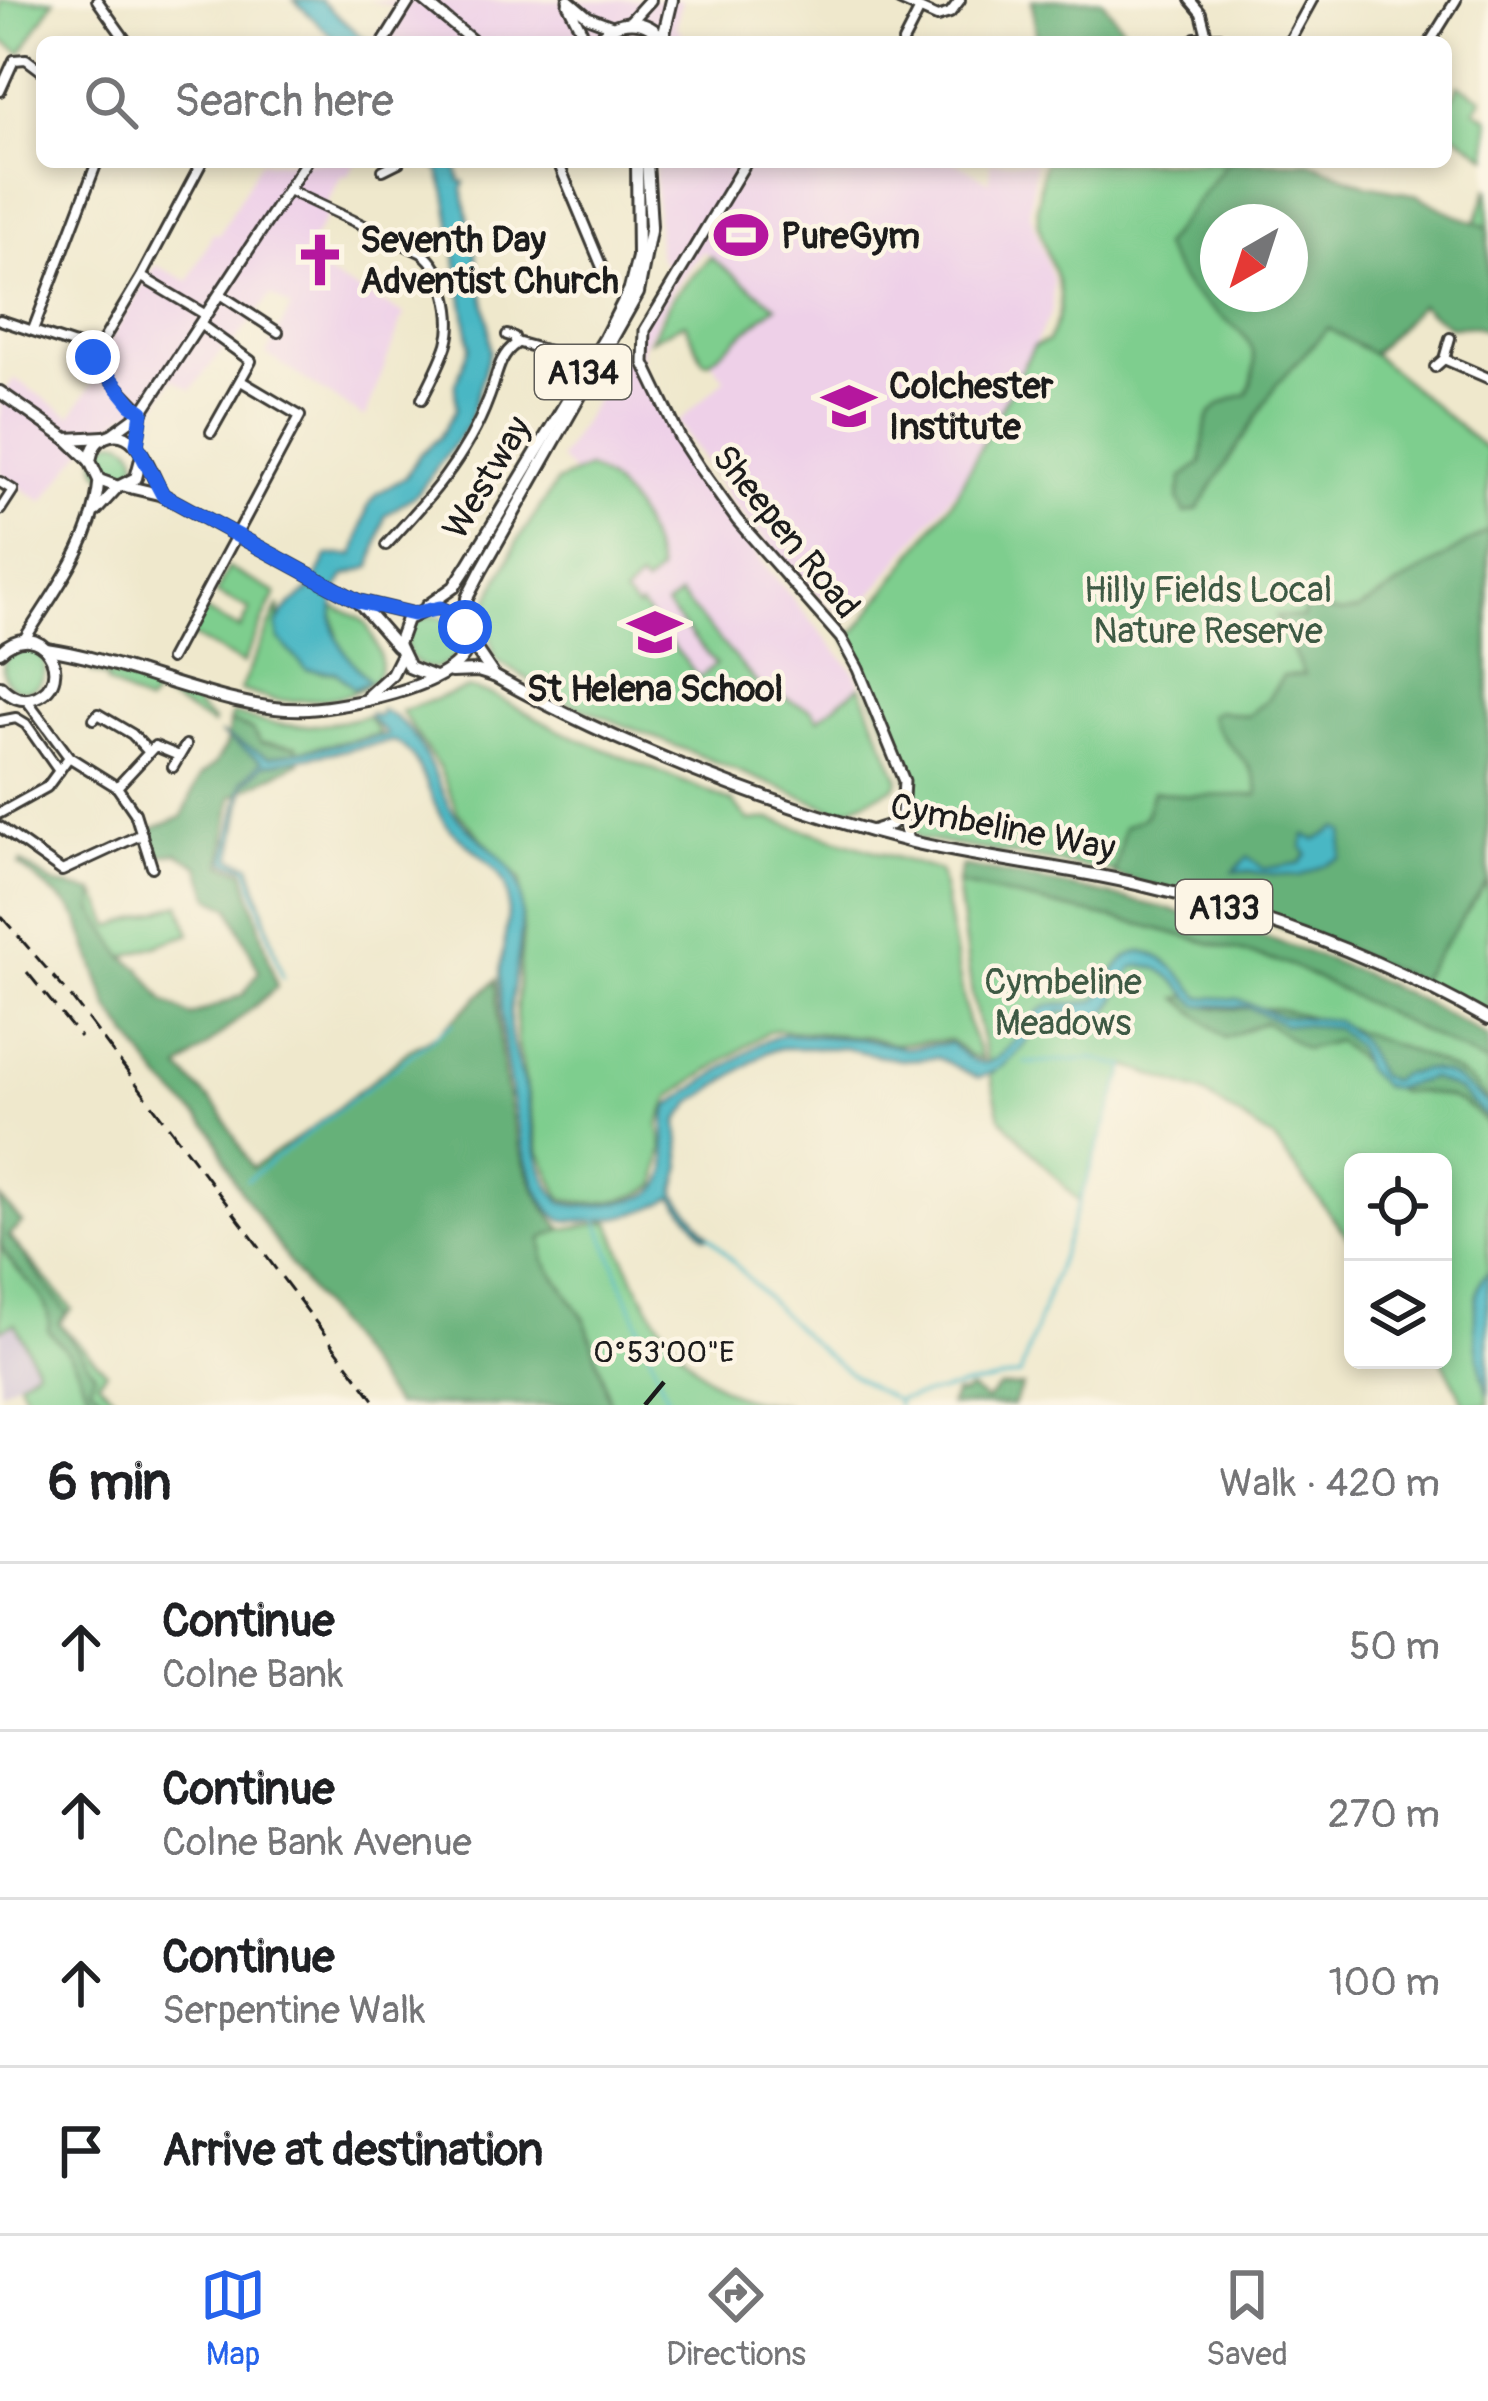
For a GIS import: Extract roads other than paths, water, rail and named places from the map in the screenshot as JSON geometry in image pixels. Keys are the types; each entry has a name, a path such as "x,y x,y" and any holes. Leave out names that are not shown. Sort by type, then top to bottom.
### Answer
{"main road":[{"path":"631,21 650,0"},
{"path":"666,36 672,0"},
{"path":"602,36 612,26 631,21 650,26 661,36"},
{"name":"Westway","path":"418,611 454,587 630,289 638,257 637,168"},
{"name":"Westway","path":"467,633 467,598 638,293 651,226 647,168"},
{"path":"0,392 67,439 90,461 99,480 163,495 358,601 382,608 446,610 467,633"},
{"path":"90,461 94,446 106,436"},
{"path":"67,439 126,436 140,450 163,495"},
{"path":"121,486 139,474 140,450"},
{"path":"382,608 439,598"},
{"path":"358,601 417,673 434,676"},
{"path":"362,700 392,674 400,652 400,629 418,611"},
{"path":"376,622 392,656 392,674"},
{"name":"A134","path":"451,672 464,658 467,633"},
{"name":"A133","path":"467,633 494,676"},
{"path":"0,652 12,642 95,657 279,709 334,707 394,694 451,672"},
{"path":"0,700 43,693 54,668 44,648"},
{"path":"54,668 95,657"},
{"name":"A133","path":"451,672 478,670 494,676"},
{"name":"Cymbeline Way","path":"494,676 670,758 871,831 1215,904 1323,942 1488,1019"},
{"path":"0,686 22,699"}],"street":[{"path":"97,0 123,36"},
{"path":"388,36 410,0"},
{"path":"423,0 467,36"},
{"path":"567,0 588,17 612,26"},
{"path":"567,0 583,36"},
{"path":"899,0 919,11 944,16 960,0"},
{"path":"1190,0 1201,13 1207,36"},
{"path":"1292,36 1312,0"},
{"path":"1434,36 1456,0"},
{"path":"906,36 919,11"},
{"path":"0,91 14,60 26,59 36,66"},
{"path":"33,330 95,168"},
{"path":"93,357 199,168"},
{"path":"106,436 142,412 303,168"},
{"path":"561,168 609,284"},
{"name":"Sheepen Road","path":"742,168 645,330 644,363 699,466 749,535 841,638 858,668 904,781 902,815 908,841"},
{"path":"288,190 422,254 440,272 449,336 422,399"},
{"path":"325,225 330,213"},
{"path":"141,277 204,320 251,361 211,432"},
{"path":"221,295 278,332"},
{"path":"0,320 69,341 93,357 142,412"},
{"path":"1436,367 1444,359 1450,338"},
{"path":"386,545 457,461 514,345 573,358 593,355"},
{"path":"545,351 564,365 568,397"},
{"path":"1444,359 1488,378"},
{"path":"170,659 300,416 241,381"},
{"path":"140,450 142,412"},
{"path":"12,642 34,622 63,582 93,516 99,480"},
{"path":"0,482 13,490 0,511"},
{"path":"93,516 121,486"},
{"path":"34,622 44,648"},
{"path":"43,693 42,718 48,734 69,757 117,787 135,813 152,867"},
{"path":"22,699 42,718"},
{"path":"94,718 98,714 132,734 147,750"},
{"path":"0,721 16,718 26,724 59,771"},
{"path":"173,767 185,745"},
{"path":"117,787 135,771 147,750 163,746 179,755"},
{"path":"0,813 47,788 69,757"},
{"path":"871,831 902,815"},
{"path":"0,827 62,871 142,834"}],"water":[{"path":"294,0 320,0 361,36 331,36"},
{"path":"457,168 460,181 465,182 490,351 468,425 418,493 385,516 371,567 344,576 337,592 335,632 369,681 354,689 336,672 307,670 279,639 277,625 284,611 310,589 328,555 354,555 368,506 378,493 406,477 456,409 455,386 470,346 446,193 438,169"},
{"path":"381,710 414,736 448,804 506,864 519,888 522,919 511,1035 540,1162 561,1202 610,1204 647,1195 659,1187 665,1176 665,1120 670,1105 760,1043 783,1034 861,1039 905,1048 950,1043 973,1060 990,1062 1042,1009 1096,1000 1117,967 1140,952 1162,959 1201,997 1238,999 1279,1016 1336,1020 1359,1038 1379,1075 1391,1081 1422,1070 1447,1075 1488,1104 1488,1119 1459,1090 1431,1078 1384,1087 1365,1069 1356,1046 1335,1027 1284,1024 1247,1007 1198,1005 1162,971 1133,967 1110,1009 1095,1016 1063,1012 1040,1027 1006,1064 978,1078 938,1058 900,1060 843,1048 767,1052 692,1103 678,1121 682,1166 675,1193 709,1236 705,1237 673,1197 619,1217 561,1220 546,1204 533,1178 507,1068 500,999 507,893 497,871 441,817 411,755 394,741 264,765 245,783 232,858 250,865 283,978 248,868 225,862 242,782 262,761 219,733 269,757 387,735 369,716 379,716"},
{"path":"1337,828 1344,832 1341,858 1300,876 1234,871 1248,857 1264,869 1300,863 1307,854 1302,847 1305,835 1316,840"},
{"path":"1488,1272 1488,1395 1477,1349 1475,1312 1476,1295"}],"waterway":[{"path":"247,866 283,978"},
{"path":"247,1180 453,1023"},
{"path":"896,1400 1020,1375 1126,1066 1093,1059 1025,1063"},
{"path":"596,1217 670,1405"},
{"path":"709,1236 819,1348 898,1405"}],"railway":[{"path":"0,915 72,998 378,1405"},
{"path":"27,972 80,1037"}],"place":[{"name":"PureGym","path":"741,235"},
{"name":"Seventh Day Adventist Church","path":"320,260"},
{"name":"Colchester Institute","path":"849,406"},
{"name":"St Helena School","path":"655,632"}],"park label":[{"name":"Hilly Fields Local Nature Reserve","path":"1208,610"},
{"name":"Cymbeline Meadows","path":"1063,1002"}]}
